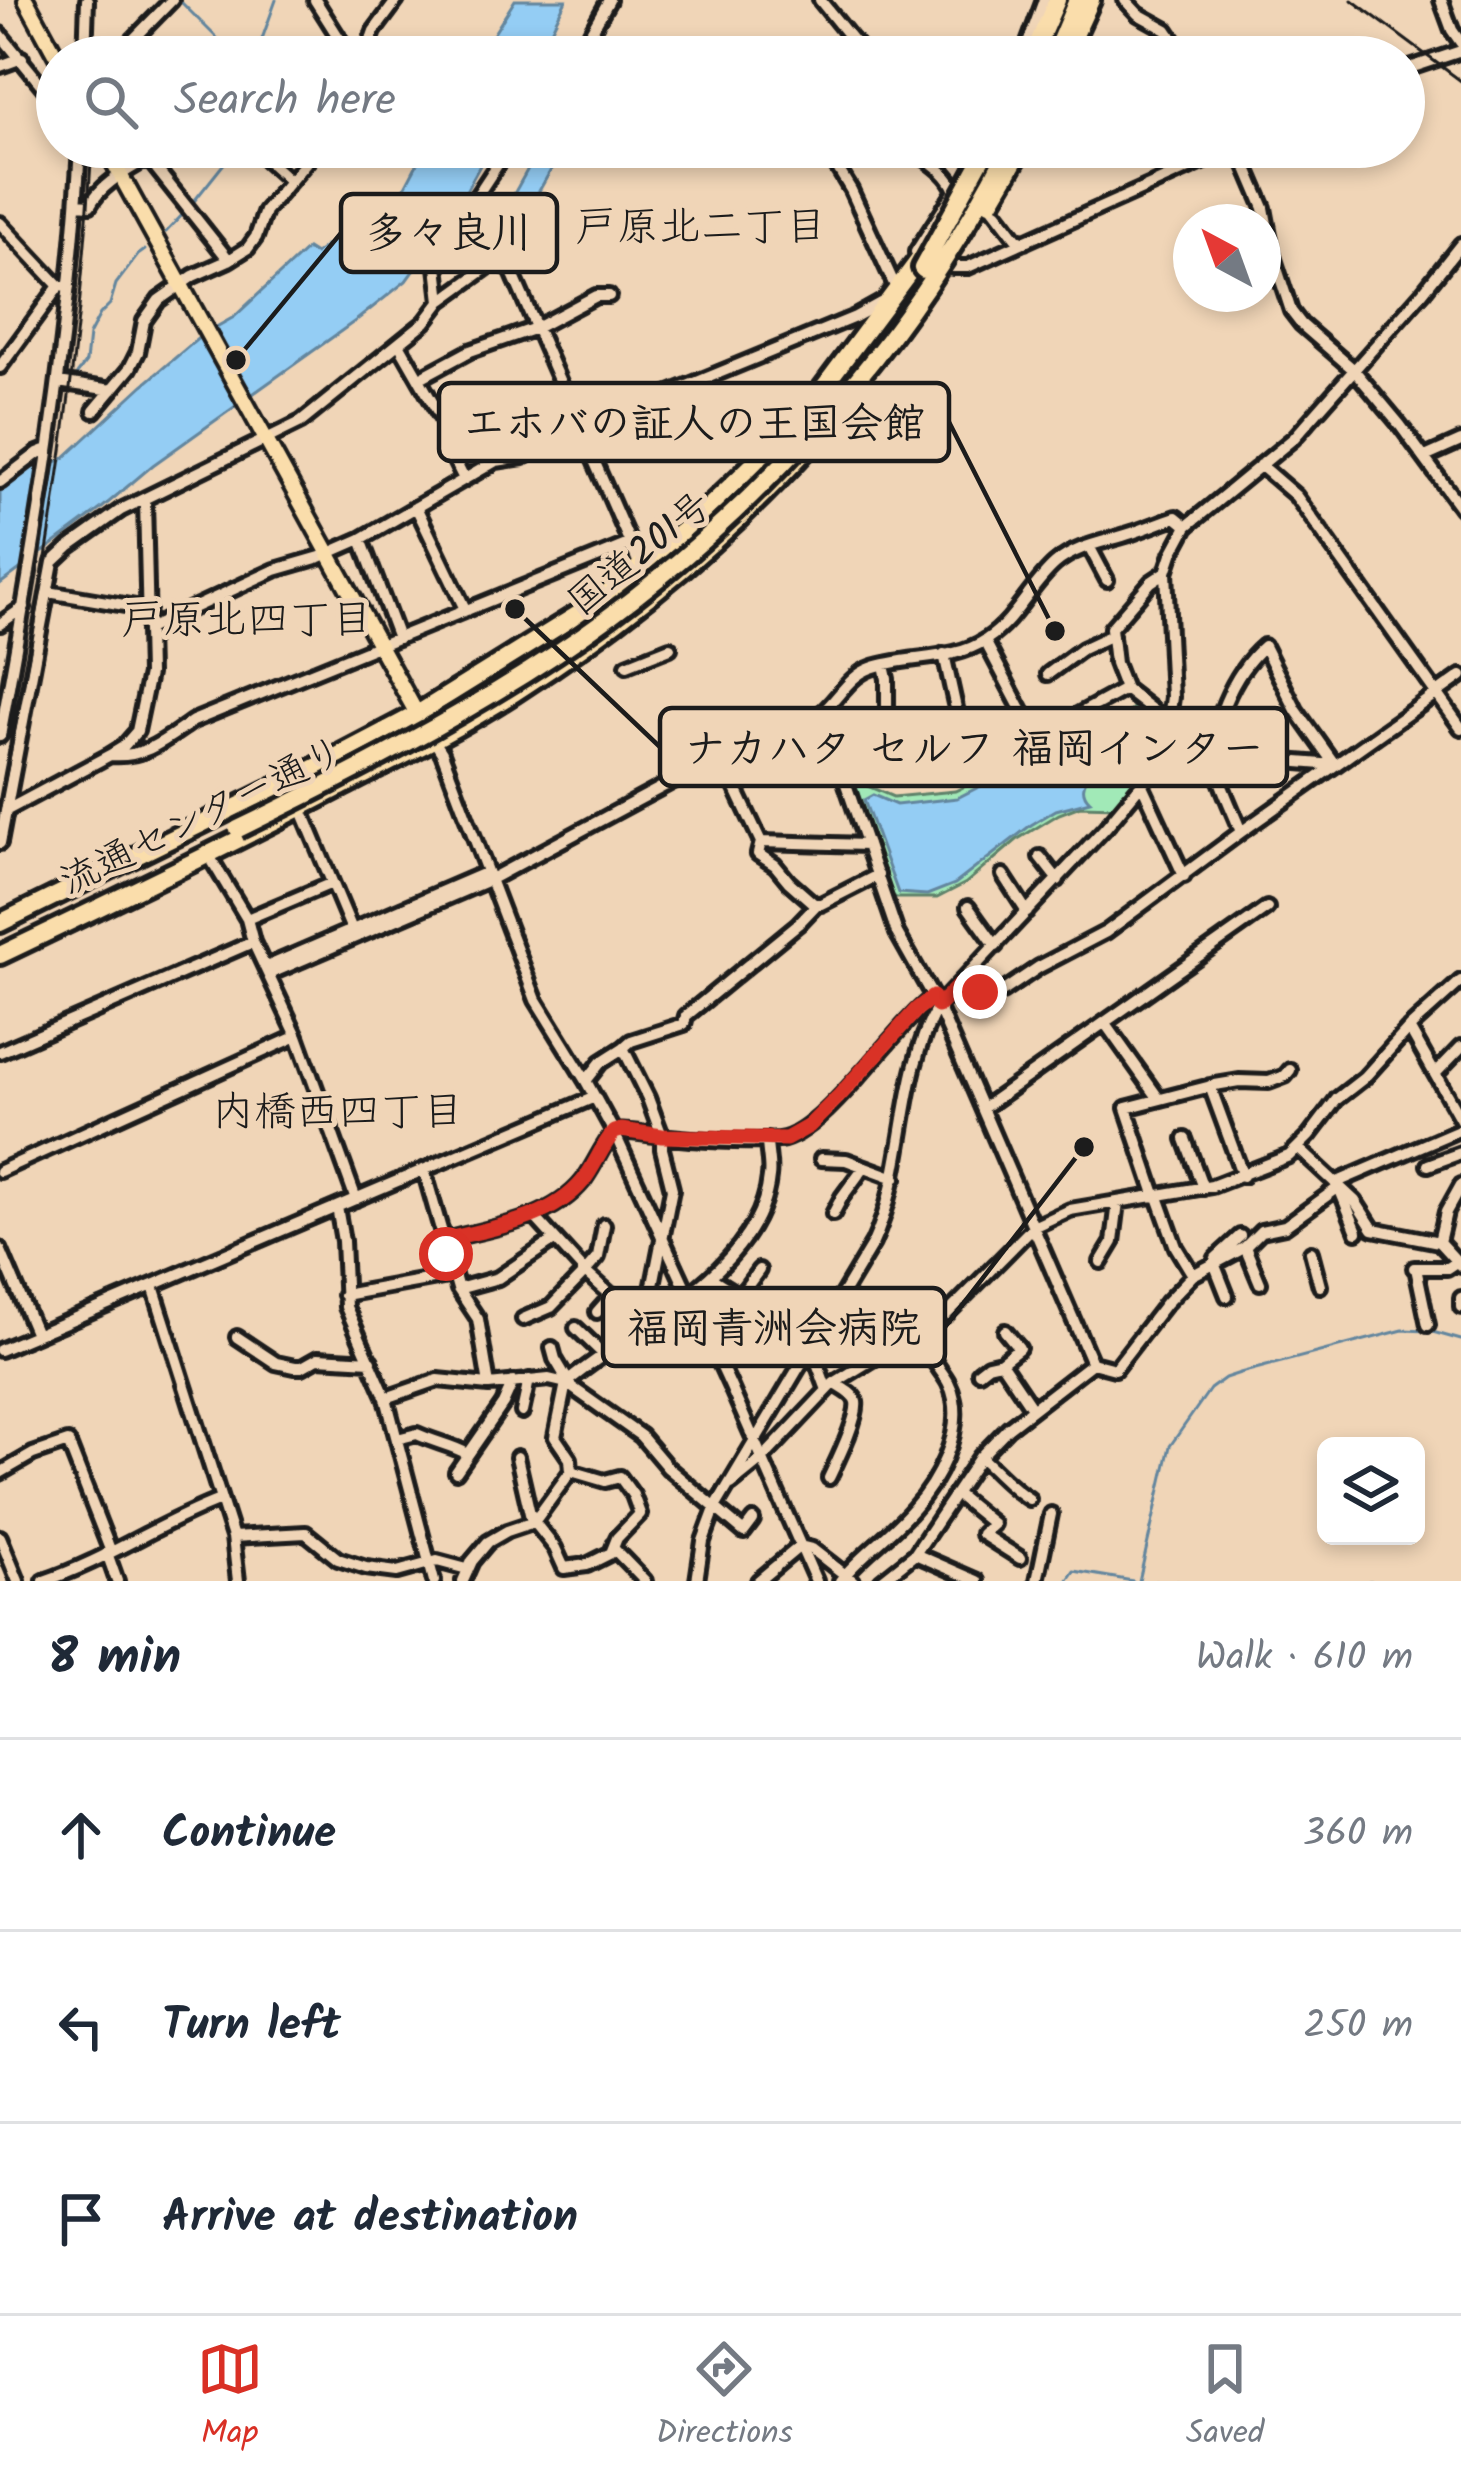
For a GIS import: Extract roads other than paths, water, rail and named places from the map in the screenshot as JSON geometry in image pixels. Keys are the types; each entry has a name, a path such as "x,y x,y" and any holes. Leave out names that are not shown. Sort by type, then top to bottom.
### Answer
{"highway":[{"path":"1034,36 1046,0"},
{"path":"1038,36 1057,0"},
{"path":"1051,36 1067,0"},
{"path":"1068,36 1084,0"},
{"name":"国道201号","path":"417,714 596,603 746,472 814,400 928,247 971,168"},
{"path":"924,270 972,168"},
{"path":"0,944 458,704 554,643 646,574 786,445 853,367 924,270 985,168"},
{"name":"国道201号","path":"435,739 516,692 597,635 716,542 766,493 866,379 1003,168"},
{"path":"0,934 420,736 604,620 693,547 783,463 950,262 1002,185 1008,168"},
{"name":"流通センター通り","path":"0,923 417,714"},
{"name":"流通センター通り","path":"0,955 435,739"}],"main road":[{"path":"26,0 46,36"},
{"path":"116,168 417,714"}],"street":[{"path":"86,36 88,0"},
{"path":"137,36 172,0"},
{"path":"315,0 337,36"},
{"path":"372,36 398,0"},
{"path":"589,36 609,0"},
{"path":"820,0 849,36"},
{"path":"1125,0 1171,36"},
{"path":"1425,62 1461,47 1441,0"},
{"path":"0,34 36,76"},
{"path":"0,66 22,58"},
{"path":"0,736 58,382 79,168"},
{"path":"77,204 90,205 95,195 128,168"},
{"path":"159,168 229,260"},
{"path":"276,168 289,180"},
{"path":"94,411 130,368 149,310 169,291 248,248 266,211 300,168"},
{"path":"441,301 436,258 496,168"},
{"path":"838,168 895,286"},
{"path":"148,628 275,570 362,539 496,461 523,457 876,308 955,191 938,168"},
{"path":"960,168 1016,238 1025,242"},
{"path":"952,267 968,267 1190,168"},
{"path":"1246,168 1264,208 1291,311 1354,370 1461,508"},
{"path":"0,223 64,286"},
{"path":"457,229 512,272 640,566"},
{"path":"444,1240 534,1216 579,1185 614,1132 786,1139 809,1126 917,1009 960,984 1058,880 1142,785 1153,766 1172,697 1166,572 1186,526 1294,438 1461,244"},
{"path":"0,843 53,562 121,510 301,422 425,322 441,301 499,259"},
{"path":"0,368 64,286"},
{"path":"420,378 470,351 536,328 596,296 609,296"},
{"path":"399,344 443,421 450,451 464,479"},
{"path":"58,382 112,390"},
{"path":"1425,458 1461,442"},
{"path":"0,482 38,453 47,452"},
{"path":"1260,464 1296,496 1461,728"},
{"path":"7,810 110,755 137,731 149,674 145,500"},
{"path":"416,507 465,609"},
{"path":"268,970 488,876 721,757 809,722 825,713 862,671 944,655 985,641 1060,560 1176,517 1186,526"},
{"path":"362,539 398,638"},
{"path":"110,755 140,754 193,721 629,544"},
{"path":"1089,546 1106,580"},
{"path":"1166,572 1150,583 1111,628 1118,675 1125,689 1161,717 1217,726"},
{"path":"48,592 148,609"},
{"path":"0,624 25,601"},
{"path":"1048,674 1082,649 1112,635"},
{"path":"985,641 1046,748"},
{"path":"1241,832 1214,764 1217,719 1244,670 1264,646 1296,710 1335,766"},
{"path":"627,665 670,648"},
{"path":"944,655 970,776"},
{"path":"884,665 887,731"},
{"path":"960,984 980,992 1002,992 1106,932 1461,676"},
{"path":"1037,728 1064,724 1125,689"},
{"path":"825,713 897,933 936,1001 1092,1363 1114,1370 1193,1275 1243,1241 1285,1226 1337,1185 1461,1129"},
{"path":"417,714 435,739 536,1000 614,1132 816,1581"},
{"path":"721,757 760,842 758,854 782,872 808,902 817,904"},
{"path":"1153,766 1180,768 1247,758 1335,766"},
{"path":"0,773 14,776"},
{"path":"1142,785 1184,876"},
{"path":"301,808 354,934"},
{"path":"760,842 866,845"},
{"path":"208,854 247,919 297,1036 356,1199"},
{"path":"1040,857 1058,880"},
{"path":"586,1081 601,1062 631,1040 684,1024 686,1016 817,904 878,875"},
{"path":"1003,875 1027,912"},
{"path":"247,919 332,883"},
{"path":"968,907 996,946"},
{"path":"983,1108 1267,908"},
{"path":"0,1052 253,942"},
{"path":"728,1486 763,1458 830,1387 936,1323 1033,1227 1070,1210 1203,1188 1280,1161 1298,1148 1336,1099 1461,981"},
{"path":"697,1581 703,1541 716,1506 882,1222 895,1178 916,1060 936,1001"},
{"path":"1105,1023 1159,1100"},
{"path":"1409,1028 1461,1120"},
{"path":"0,1172 297,1036"},
{"path":"1435,1074 1461,1047"},
{"path":"622,1048 662,1136 672,1189 645,1324"},
{"path":"1193,1275 1176,1247 1126,1108 1240,1081 1269,1082 1290,1070"},
{"path":"1210,1087 1243,1176"},
{"path":"0,1350 595,1097"},
{"path":"1186,1138 1203,1188"},
{"path":"233,1537 306,1533 328,1553 366,1568 397,1572 437,1561 465,1575 488,1542 534,1522 571,1471 555,1437 567,1382 711,1278 730,1259 758,1217 770,1178 766,1140"},
{"path":"1298,1148 1355,1201 1372,1229 1439,1242 1459,1264 1415,1268 1428,1325"},
{"path":"1428,1165 1461,1153"},
{"path":"821,1159 846,1160 895,1178"},
{"path":"833,1214 864,1167"},
{"path":"424,1170 456,1282 478,1319 489,1385"},
{"path":"1337,1185 1357,1232"},
{"path":"1439,1242 1446,1212 1461,1185"},
{"path":"1101,1262 1113,1242 1118,1202"},
{"path":"337,1207 344,1241 344,1295 386,1398 434,1581"},
{"path":"534,1216 585,1272 645,1324"},
{"path":"523,1319 551,1307 598,1257 604,1225"},
{"path":"344,1295 498,1278 554,1240"},
{"path":"1243,1241 1260,1283"},
{"path":"0,1249 36,1334"},
{"path":"1311,1252 1320,1286"},
{"path":"1214,1263 1227,1296"},
{"path":"711,1278 740,1296 759,1270"},
{"path":"153,1286 233,1537 238,1581"},
{"path":"597,1312 612,1295"},
{"path":"1461,1298 1461,1307"},
{"path":"800,1546 812,1549 846,1579 925,1495 948,1451 955,1423 954,1395 929,1352 936,1323"},
{"path":"576,1328 604,1354"},
{"path":"979,1372 1019,1348 1005,1331"},
{"path":"237,1337 277,1363 302,1367 318,1358 371,1361"},
{"path":"810,1344 830,1387 851,1394 856,1407 829,1478"},
{"path":"552,1348 567,1382 641,1436 668,1468 744,1532 753,1520"},
{"path":"1001,1362 1032,1408"},
{"path":"881,1581 915,1554 980,1457 1032,1408 1092,1363"},
{"path":"386,1398 439,1380 489,1385 549,1379 567,1382"},
{"path":"522,1412 529,1380"},
{"path":"456,1472 513,1382"},
{"path":"398,1439 417,1434 468,1454"},
{"path":"0,1473 68,1442 117,1581"},
{"path":"517,1457 531,1518 564,1568 604,1558 640,1514 620,1477 605,1481 571,1471"},
{"path":"980,1457 1029,1499"},
{"path":"956,1494 993,1524 982,1534 1020,1558"},
{"path":"44,1581 220,1500"},
{"path":"1037,1581 1051,1514"},
{"path":"0,1537 18,1581"},
{"path":"758,1581 800,1546"},
{"path":"614,1549 645,1581"},
{"path":"915,1554 977,1581"}],"water":[{"path":"515,0 566,0 548,36 492,36"},
{"path":"415,168 478,168 450,220 406,281 153,465 0,584 0,491 31,468 62,460 143,385 202,335 234,317 307,249 315,254 339,236 367,224 372,229"},
{"path":"528,168 552,168 503,255 485,246"},
{"path":"1067,742 1077,744 1090,773 1084,787 1090,801 1056,810 1031,825 955,884 927,895 898,893 864,800 873,795 896,805 957,798"}],"waterway":[{"path":"179,0 215,36"},
{"path":"263,36 276,0"},
{"path":"191,205 220,168"},
{"path":"166,232 185,212"},
{"path":"77,374 86,362 89,335 110,304 116,284 145,250"},
{"path":"1139,1581 1170,1446 1210,1389 1240,1373 1403,1330 1461,1340"},
{"path":"1067,1581 1074,1571 1133,1581"},
{"path":"1156,1581 1177,1581"}],"railway":[{"path":"93,36 95,0"},
{"path":"1352,0 1400,36"},
{"path":"1425,54 1461,81"},
{"path":"0,803 58,477 79,312 90,168"}],"place":[{"name":"多々良川","path":"236,360"},
{"name":"ナカハタ セルフ 福岡インター","path":"515,609"},
{"name":"エホバの証人の王国会館","path":"1055,631"},
{"name":"福岡青洲会病院","path":"1084,1147"}],"district":[{"name":"戸原北二丁目","path":"701,228"},
{"name":"戸原北四丁目","path":"247,621"},
{"name":"内橋西四丁目","path":"338,1113"}]}
